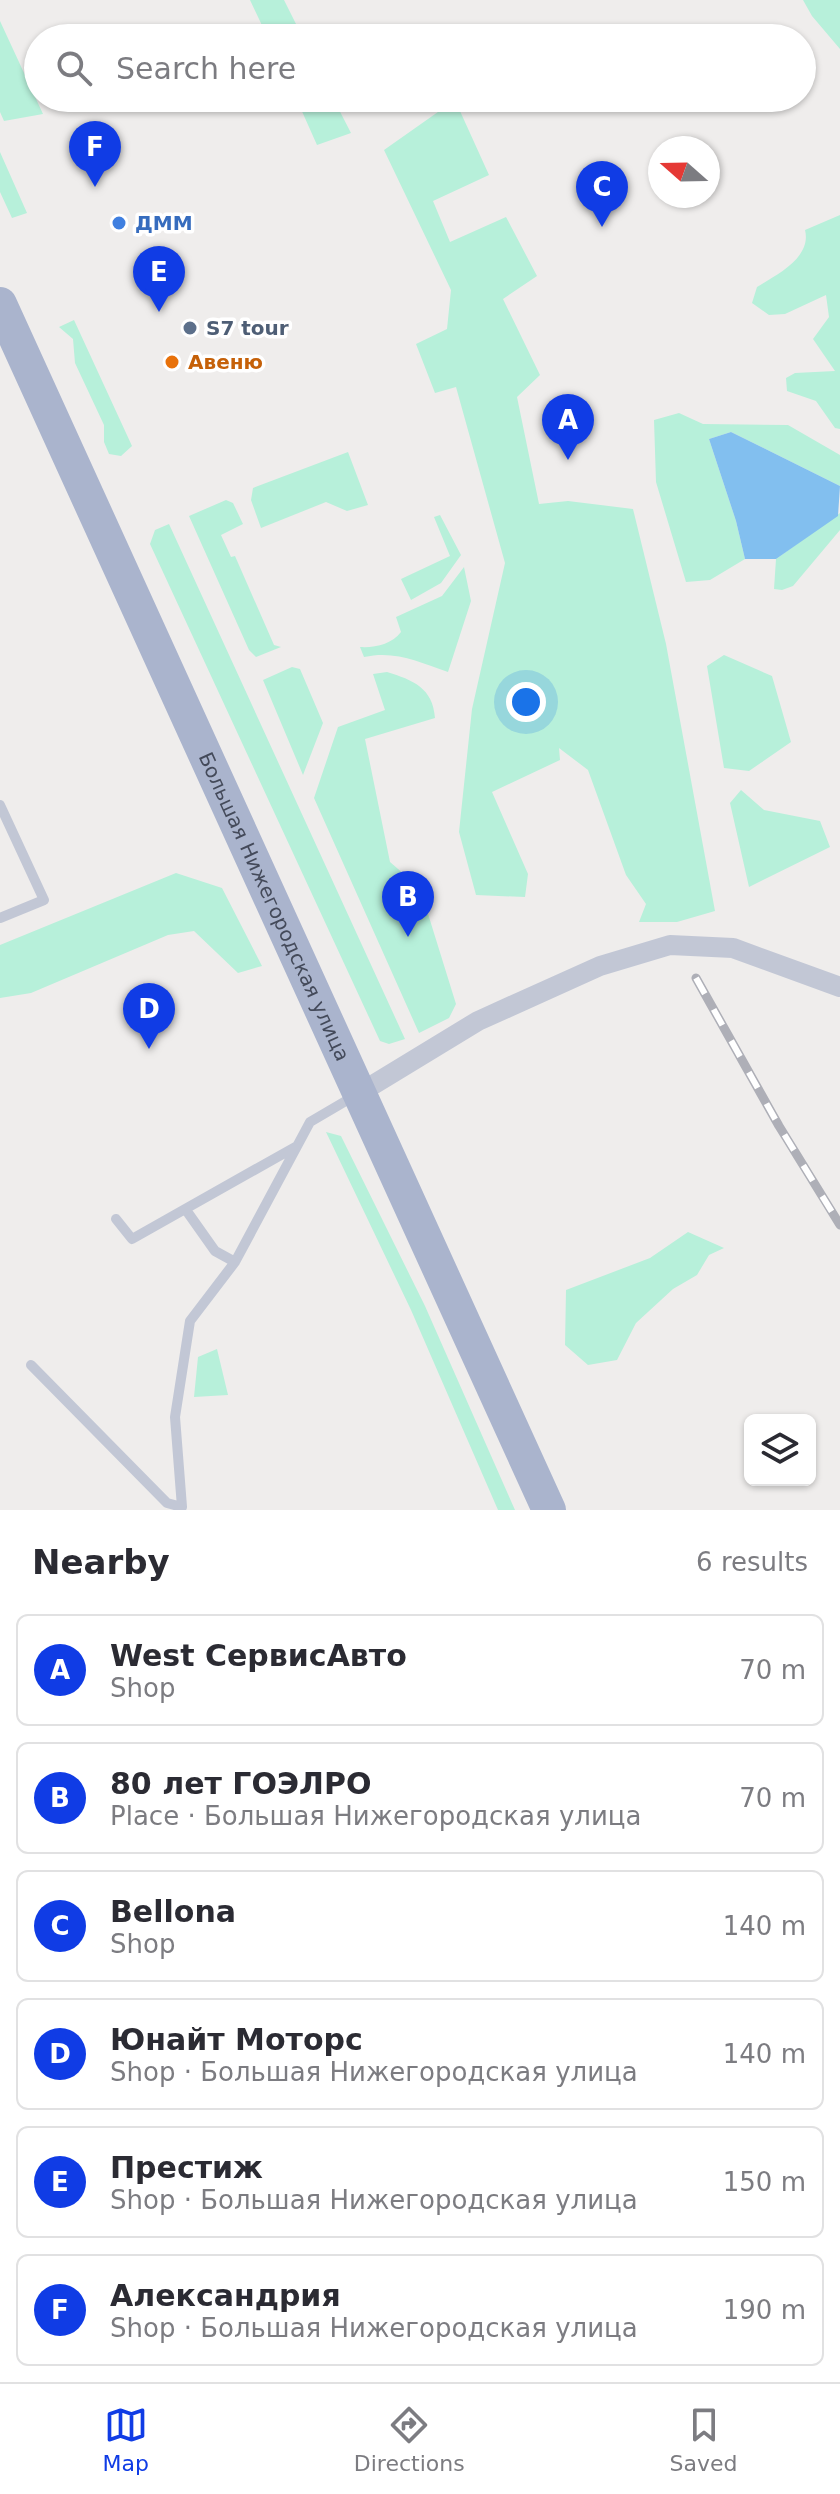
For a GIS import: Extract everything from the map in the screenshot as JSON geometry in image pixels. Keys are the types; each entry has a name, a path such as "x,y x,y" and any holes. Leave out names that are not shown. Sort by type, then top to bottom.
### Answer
{"main road":[{"name":"Большая Нижегородская улица","path":"0,304 549,1510"}],"street":[{"path":"358,1094 478,1021 600,966 670,945 733,948 840,987"}],"lane":[{"path":"0,805 44,900 0,918"},
{"path":"31,1365 167,1503 182,1507 175,1417 190,1321 235,1262 310,1122 358,1094"},
{"path":"116,1219 132,1239 299,1145"},
{"path":"186,1210 215,1251 235,1262"}],"green space":[{"path":"250,0 284,0 296,24 261,24"},
{"path":"803,0 840,0 840,49 812,16"},
{"path":"0,21 24,73 24,112 43,114 4,121 0,112"},
{"path":"302,112 340,112 351,133 317,145"},
{"path":"438,112 460,112 489,175 433,201 450,242 506,217 537,276 503,299 540,375 517,397 539,504 568,501 633,509 666,644 715,911 677,922 639,922 646,904 626,875 588,770 559,748 560,760 492,792 528,874 525,897 476,895 459,832 472,709 505,563 456,387 435,393 416,344 447,329 451,290 384,150"},
{"path":"0,152 27,213 12,218 0,192"},
{"path":"840,215 840,429 835,428 816,401 787,391 786,378 795,373 835,371 813,339 829,317 826,295 785,314 769,315 752,303 757,287 798,257 806,240 805,230"},
{"path":"74,320 132,446 121,456 109,454 104,442 104,425 75,363 73,339 59,327"},
{"path":"679,413 703,424 788,425 840,455 840,486 731,432 709,439 745,559 710,580 686,582 656,482 654,420"},
{"path":"348,452 368,505 347,511 326,502 261,528 251,500 253,488"},
{"path":"226,500 233,503 243,524 221,535 231,557 235,556 274,645 281,647 256,657 249,650 189,516"},
{"path":"840,513 840,530 793,586 774,589 776,559"},
{"path":"440,515 461,555 441,583 411,600 401,579 450,556 434,517"},
{"path":"169,524 405,1039 389,1044 380,1041 150,544 155,530"},
{"path":"464,567 471,601 448,672 397,656 364,657 360,647 377,646 393,640 401,632 396,617 442,596"},
{"path":"724,655 772,676 791,742 749,771 724,768 707,666"},
{"path":"292,667 300,669 323,723 303,775 263,680"},
{"path":"387,672 405,678 426,692 435,718 365,739 390,862 420,888 456,1004 449,1018 419,1033 314,798 338,727 385,710 373,674"},
{"path":"741,790 764,810 820,821 830,847 749,887 730,803"},
{"path":"176,873 222,888 262,966 238,973 194,931 168,935 31,993 0,998 0,945"},
{"path":"326,1132 341,1136 425,1306 515,1510 498,1510 411,1310"},
{"path":"688,1232 724,1248 709,1255 697,1275 673,1289 636,1323 617,1360 588,1365 565,1345 566,1290 650,1258"},
{"path":"217,1349 228,1395 194,1397 198,1357"}],"water":[{"path":"731,432 840,486 838,516 776,559 745,559 709,439"}],"railway":[{"path":"696,978 779,1126 840,1225"}],"place":[{"name":"Александрия","path":"95,187"},
{"name":"ДММ","path":"119,223"},
{"name":"Bellona","path":"602,227"},
{"name":"Престиж","path":"159,312"},
{"name":"S7 tour","path":"190,328"},
{"name":"Авеню","path":"172,362"},
{"name":"West СервисАвто","path":"568,460"},
{"name":"80 лет ГОЭЛРО","path":"408,937"},
{"name":"Юнайт Моторс","path":"149,1049"}]}
